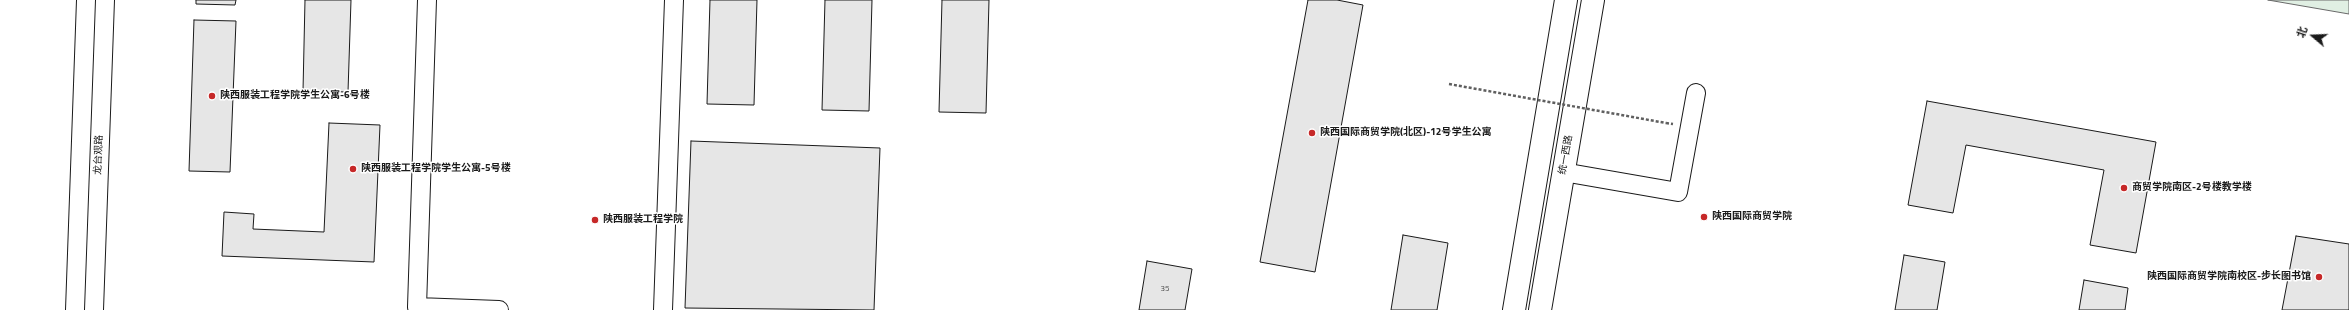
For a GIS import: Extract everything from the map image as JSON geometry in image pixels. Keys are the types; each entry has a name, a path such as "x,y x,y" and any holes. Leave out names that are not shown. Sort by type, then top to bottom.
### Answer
{"main road":[{"path":"1514,310 1566,0"},
{"name":"统一西路","path":"1540,310 1593,0"}],"street":[{"name":"龙台观路","path":"75,310 86,0"},
{"name":"龙台观路","path":"94,310 105,0"},
{"path":"427,0 417,307 499,310"},
{"path":"663,310 674,0"},
{"path":"1563,172 1678,192 1696,93"}],"path":[{"path":"1449,84 1666,123"}],"green space":[{"path":"2268,0 2349,0 2349,14"}],"building":[{"path":"196,0 236,0 235,5 196,4"},
{"path":"305,0 351,0 348,92 303,91"},
{"path":"710,0 757,0 754,105 707,104"},
{"path":"825,0 872,0 869,111 822,110"},
{"path":"942,0 989,0 986,113 939,112"},
{"name":"陕西国际商贸学院(北区)-12号学生公寓","path":"1308,0 1337,0 1363,5 1315,272 1260,262"},
{"name":"陕西服装工程学院学生公寓-6号楼","path":"194,20 236,21 230,172 189,171"},
{"name":"商贸学院南区-2号楼教学楼","path":"1927,101 2156,142 2136,253 2090,245 2104,170 1966,145 1953,213 1908,205"},
{"name":"陕西服装工程学院学生公寓-5号楼","path":"329,123 380,125 374,262 222,256 224,212 254,214 253,229 324,232"},
{"path":"691,141 880,148 874,310 685,308"},
{"path":"1403,235 1448,243 1437,310 1391,310"},
{"name":"陕西国际商贸学院南校区-步长图书馆","path":"2296,236 2349,244 2349,310 2282,310"},
{"path":"1904,255 1945,262 1937,310 1895,310"},
{"path":"1147,261 1192,269 1185,310 1139,310"},
{"path":"2084,280 2128,288 2125,310 2079,310"}],"place":[{"name":"陕西服装工程学院学生公寓-6号楼","path":"212,96"},
{"name":"陕西国际商贸学院(北区)-12号学生公寓","path":"1312,133"},
{"name":"陕西服装工程学院学生公寓-5号楼","path":"353,169"},
{"name":"商贸学院南区-2号楼教学楼","path":"2124,188"},
{"name":"陕西国际商贸学院","path":"1704,217"},
{"name":"陕西服装工程学院","path":"595,220"},
{"name":"陕西国际商贸学院南校区-步长图书馆","path":"2319,277"}]}
